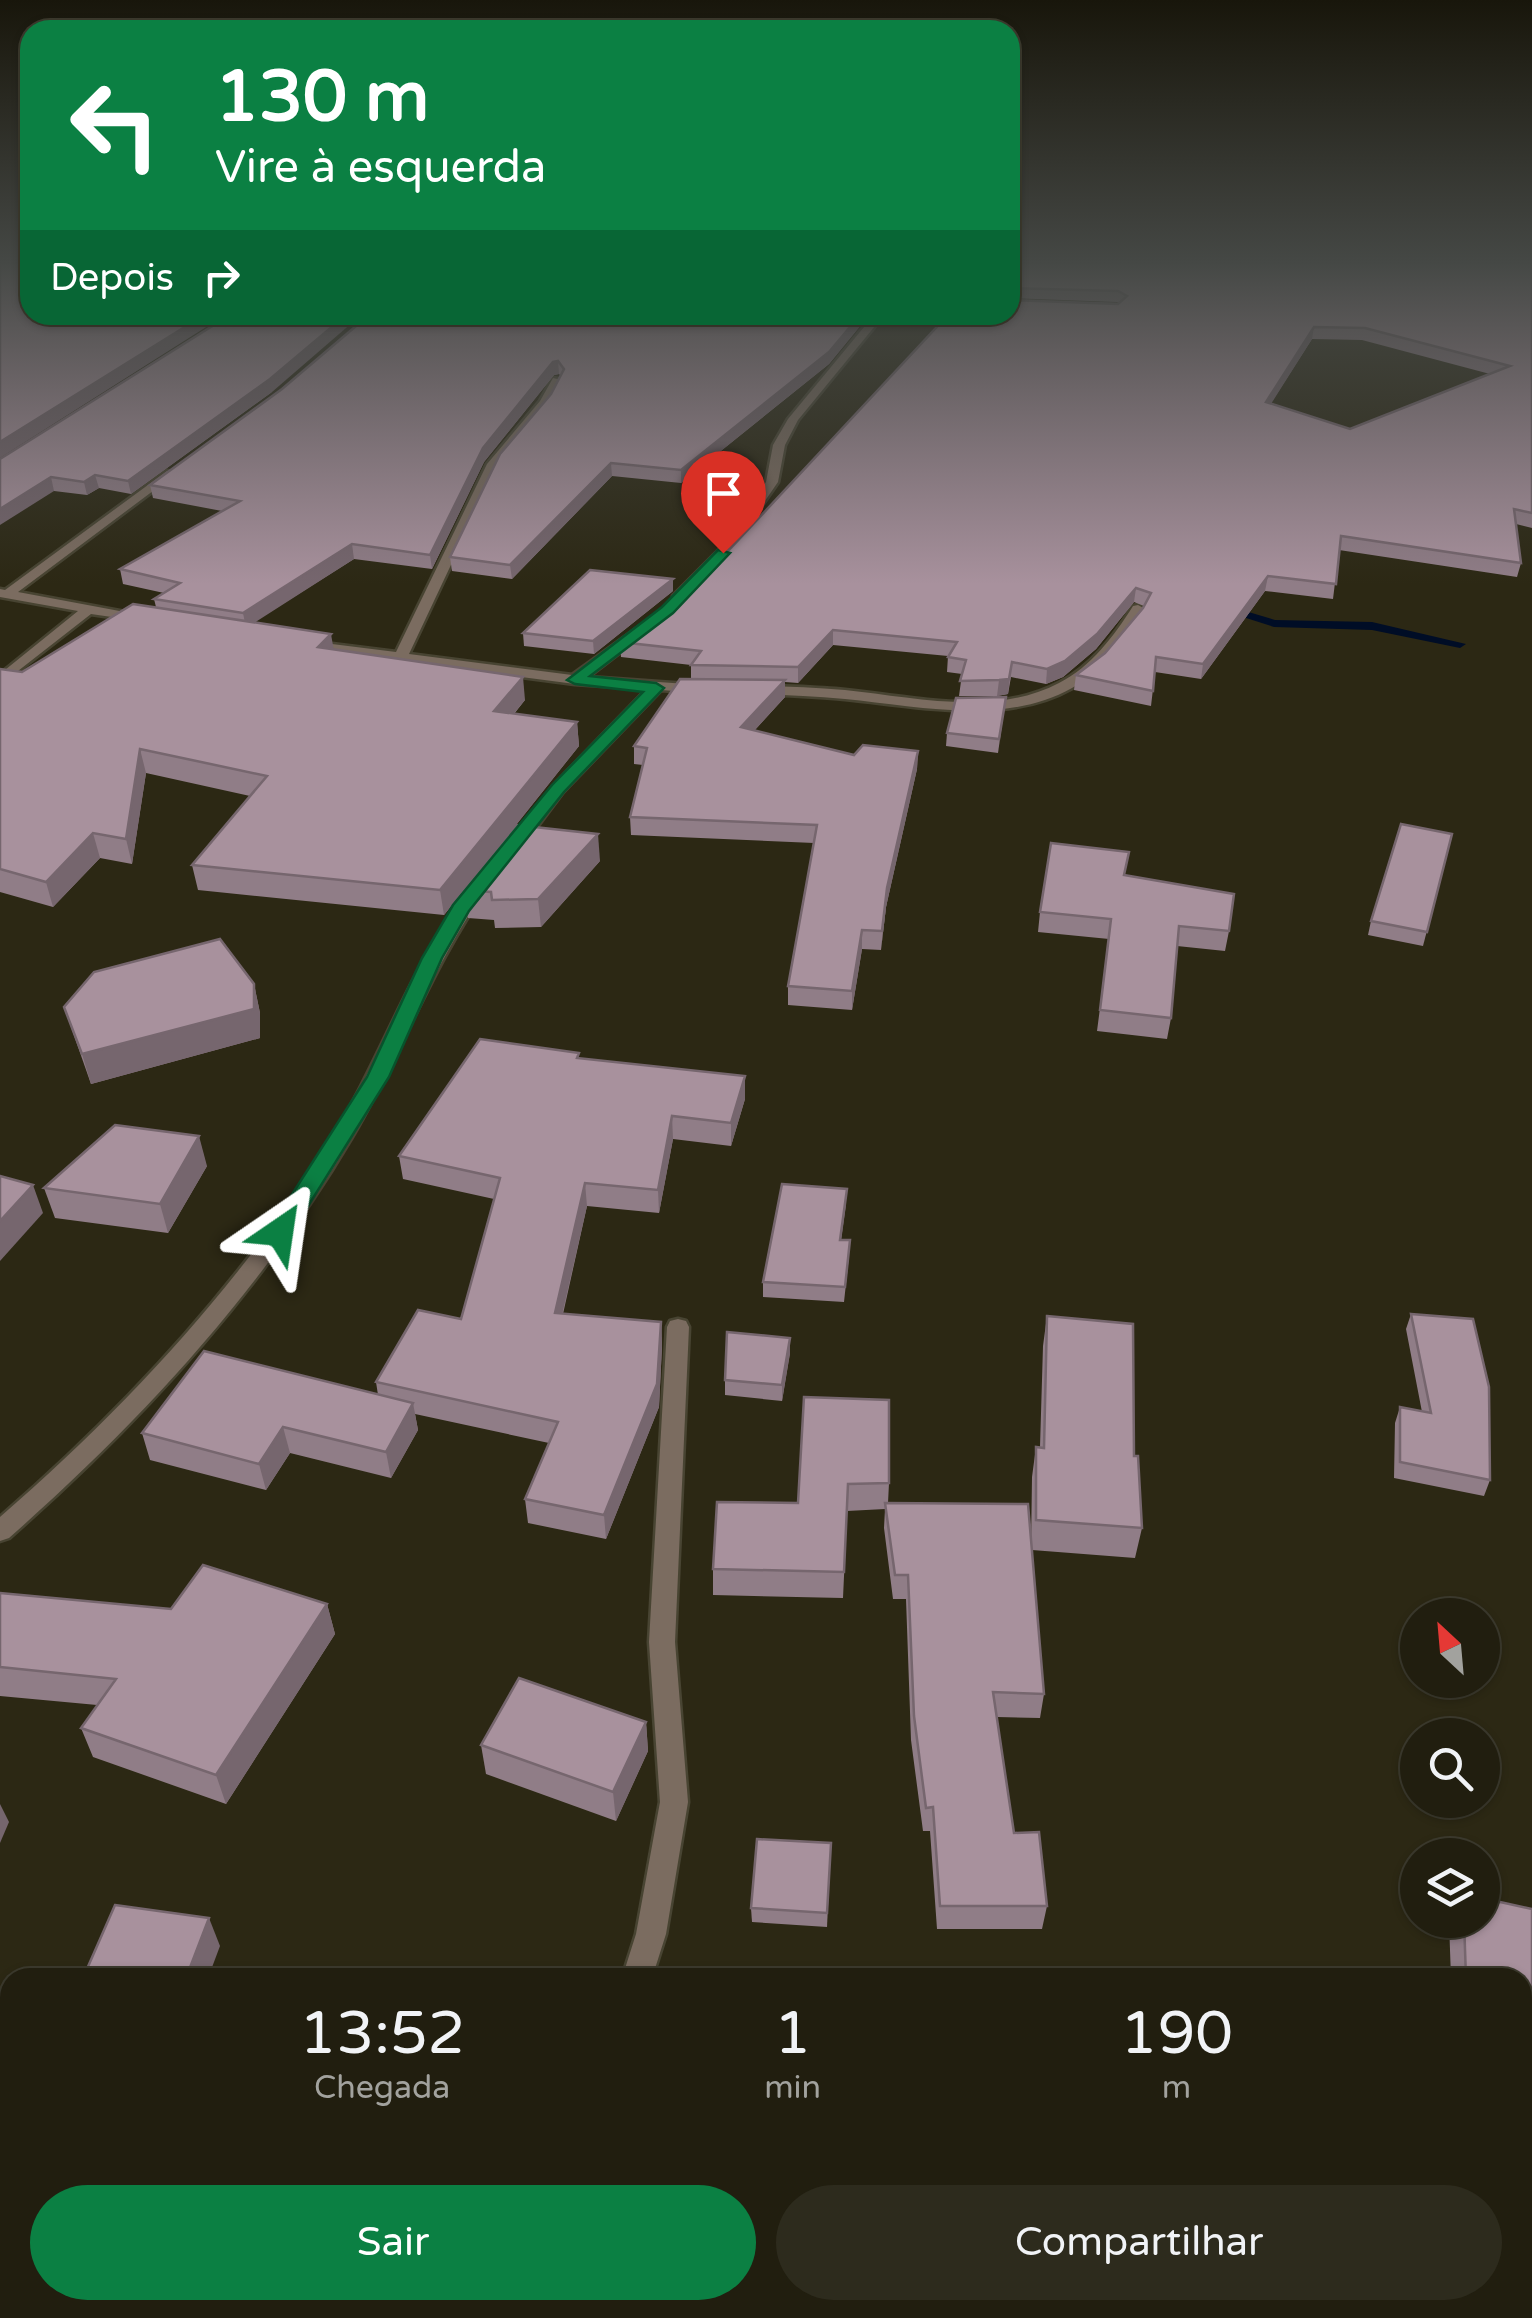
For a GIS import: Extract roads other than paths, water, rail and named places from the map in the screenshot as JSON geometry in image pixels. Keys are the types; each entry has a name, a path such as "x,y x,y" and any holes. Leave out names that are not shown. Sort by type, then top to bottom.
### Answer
{"street":[{"path":"668,610 723,553 772,482 779,445 793,419 835,368"},
{"path":"400,659 492,464 545,402 557,380"},
{"path":"4,594 184,464"},
{"path":"4,594 164,622"},
{"path":"282,641 400,659 656,688 728,688 972,704 1032,698 1062,688 1117,643 1138,609"},
{"path":"0,681 86,610"},
{"path":"575,680 652,622"},
{"path":"0,1531 131,1413 280,1232 378,1077 432,958 460,909 558,789 656,688"},
{"path":"640,1968 651,1934 674,1802 662,1642 678,1328"}],"waterway":[{"path":"1225,608 1274,623 1372,626 1460,644"}]}
